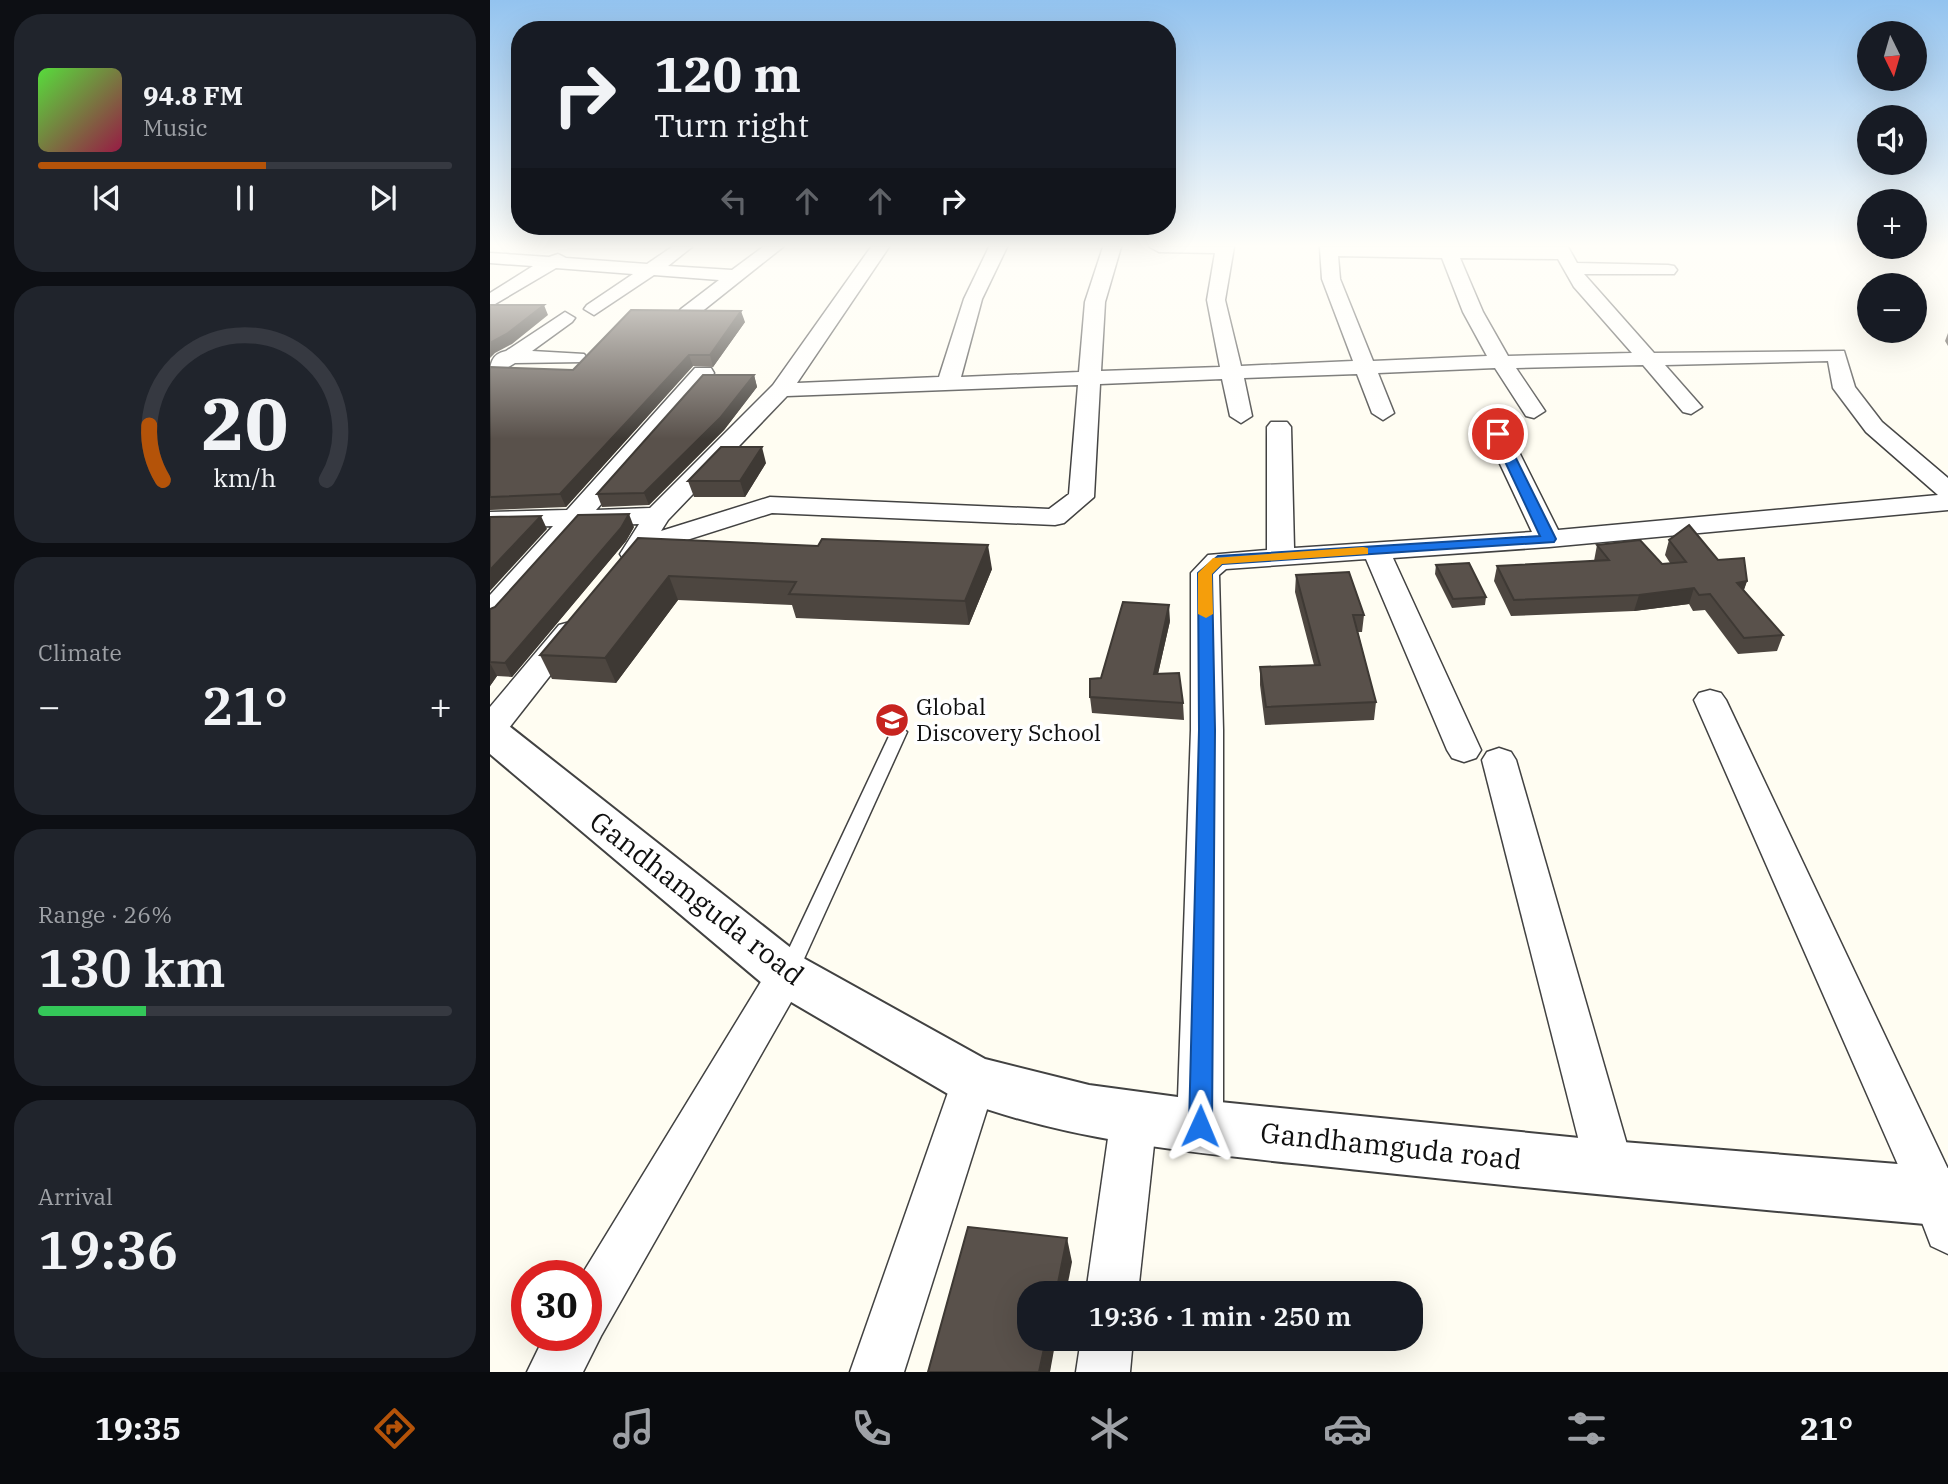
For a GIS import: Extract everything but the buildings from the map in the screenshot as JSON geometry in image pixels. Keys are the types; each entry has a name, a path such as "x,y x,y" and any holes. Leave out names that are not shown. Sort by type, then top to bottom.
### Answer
{"street":[{"path":"614,578 640,546 657,516 781,390 836,311"},
{"path":"948,383 969,311"},
{"path":"640,546 770,505 1055,517 1081,497 1094,311"},
{"path":"1218,311 1241,416"},
{"path":"1343,311 1383,413"},
{"path":"1472,311 1500,362 1534,411"},
{"path":"1607,311 1691,407"},
{"path":"490,372 500,356 565,318"},
{"path":"781,390 1500,362 1836,355 1844,388 1874,427 1948,491"},
{"path":"500,356 578,358"},
{"path":"490,613 571,518 620,468 703,373"},
{"path":"1279,428 1282,557"},
{"path":"1498,434 1549,539"},
{"path":"1200,1126 1207,730 1205,573 1218,561 1549,539 1948,502"},
{"path":"490,520 657,516"},
{"path":"1376,551 1481,755 1610,1169"},
{"path":"490,730 587,611"},
{"path":"1710,700 1944,1207"},
{"name":"Gandhamguda road","path":"490,730 787,974 974,1081 1089,1111 1200,1126 1944,1207"},
{"path":"602,1289 787,974"},
{"path":"877,1372 974,1081"},
{"path":"1113,1281 1133,1117"},
{"path":"554,1372 566,1351"},
{"path":"1103,1372 1106,1351"}],"lane":[{"path":"787,974 900,732"}],"slow traffic":[{"path":"1206,614 1205,573 1218,561 1363,551"}],"place":[{"name":"Global Discovery School","path":"892,720"}],"route":[{"path":"1200,1126 1207,730 1205,573 1218,561 1549,539 1498,434"}]}
